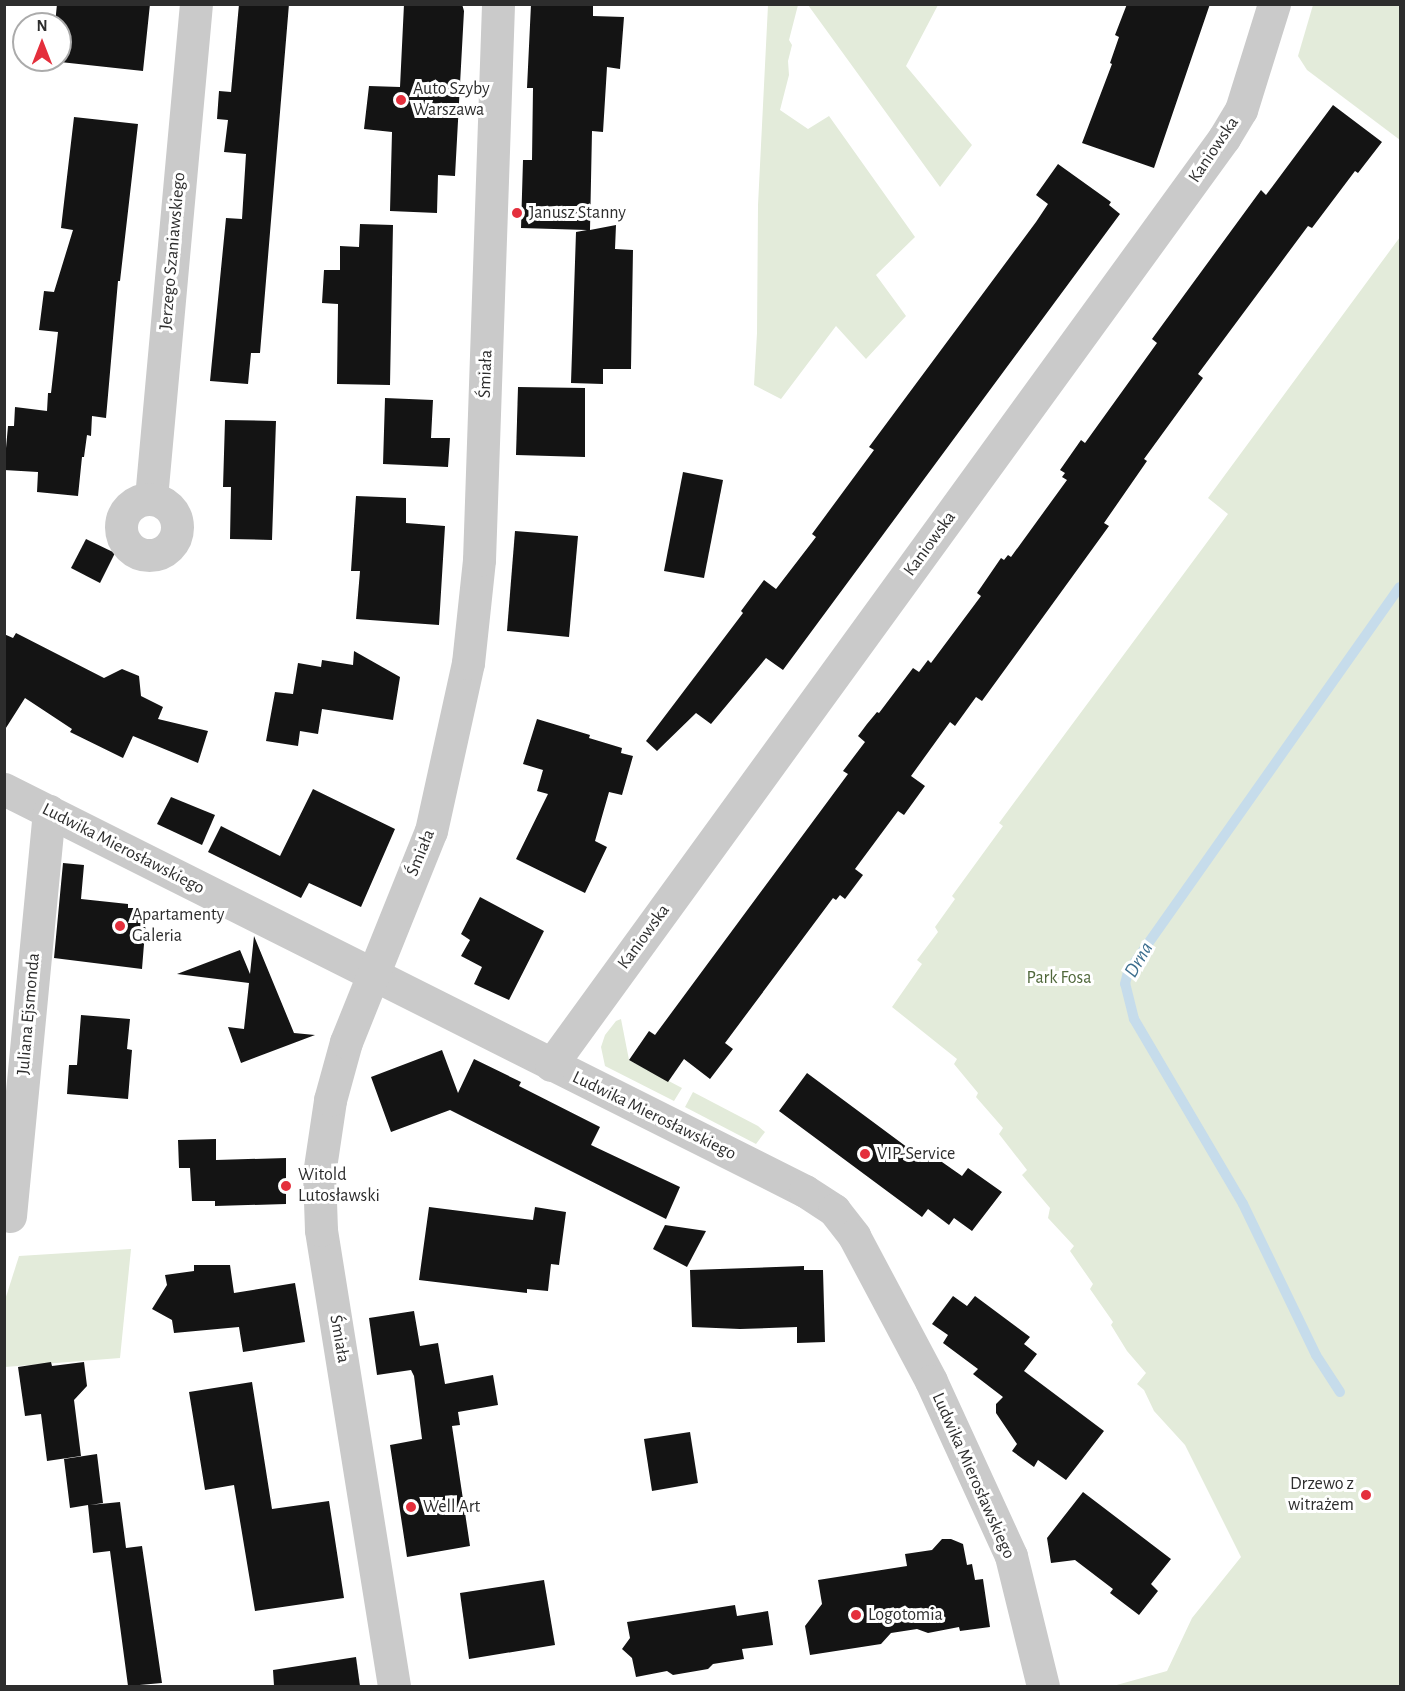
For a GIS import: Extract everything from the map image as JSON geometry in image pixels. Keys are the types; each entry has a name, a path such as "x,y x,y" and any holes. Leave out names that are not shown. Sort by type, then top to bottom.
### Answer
{"street":[{"name":"Jerzego Szaniawskiego","path":"151,498 196,4"},
{"name":"Śmiała","path":"394,1686 321,1230 323,1136 346,1042 431,831 468,663 479,560 498,4"},
{"name":"Kaniowska","path":"551,1065 1224,138 1241,110 1274,4"},
{"name":"Ludwika Mierosławskiego","path":"4,789 805,1191 834,1210 844,1221 931,1381 1011,1556 1040,1686"},
{"name":"Juliana Ejsmonda","path":"10,1216 49,811"}],"green space":[{"path":"768,5 798,5 789,40 792,45 788,61 789,75 780,110 808,129 829,116 915,237 876,275 906,316 866,359 836,326 781,399 754,385 757,333 758,205"},
{"path":"808,5 938,5 906,66 972,145 940,187"},
{"path":"1313,5 1400,5 1400,140 1307,70 1298,56"},
{"name":"Park Fosa","path":"1400,237 1400,1686 1113,1686 1167,1671 1192,1618 1241,1557 1185,1445 1154,1411 1144,1390 1137,1384 1146,1373 1127,1351 1111,1325 1113,1322 1090,1289 1093,1284 1070,1251 1074,1246 1048,1218 1050,1208 1022,1175 1027,1170 999,1134 1003,1128 976,1097 978,1093 954,1064 957,1059 892,1007 922,964 917,960 938,932 935,927 955,899 952,896 1003,826 999,823 1228,514 1208,498"},
{"path":"621,1019 629,1060 682,1088 674,1101 605,1066 601,1047 605,1035 616,1021"},
{"path":"693,1092 758,1126 765,1132 756,1144 685,1107"},
{"path":"131,1249 120,1358 5,1367 5,1300 19,1256"}],"building":[{"path":"57,4 150,4 143,71 72,63 72,12 56,12"},
{"path":"239,4 289,4 260,353 251,353 248,384 210,381 226,218 242,219 246,154 224,152 228,120 217,119 219,91 231,92"},
{"path":"404,4 462,4 464,11 455,176 438,175 437,213 390,211 392,132 364,129 369,86 400,87"},
{"path":"531,4 593,4 593,16 624,17 620,69 607,67 603,132 592,131 590,230 616,225 615,249 633,250 631,369 603,369 603,384 571,383 576,232 587,230 521,228 523,160 532,160 533,88 527,88"},
{"path":"1127,4 1210,4 1154,168 1082,143 1112,64 1110,63 1119,37 1115,35"},
{"path":"1333,105 1382,142 1358,173 1355,171 1312,228 1308,226 1198,374 1203,378 1144,459 1147,461 1104,523 1109,526 982,701 976,697 955,726 950,722 911,776 925,786 904,815 898,811 855,869 863,875 845,899 840,895 836,900 833,898 725,1043 733,1049 710,1079 684,1059 668,1082 629,1060 649,1031 655,1035 848,774 843,771 865,742 858,736 867,724 877,712 879,713 913,668 919,672 928,660 931,663 981,596 977,593 1001,558 1004,560 1008,555 1011,557 1067,480 1062,477 1065,473 1060,470 1081,440 1085,443 1157,343 1152,339 1261,190 1266,195"},
{"path":"74,117 138,124 120,281 118,281 106,418 92,416 91,436 87,435 84,457 82,457 78,496 37,492 38,472 4,470 8,426 14,426 15,407 47,411 48,393 51,393 58,332 39,330 44,291 54,292 73,230 61,228"},
{"path":"1058,164 1111,202 1109,205 1120,214 783,670 766,658 711,724 696,713 657,751 646,741 743,613 741,611 764,580 776,589 816,537 812,534 874,450 869,447 1048,204 1036,195"},
{"path":"360,224 393,225 390,385 337,384 338,304 322,303 324,270 340,270 340,246 359,247"},
{"path":"518,387 585,388 585,457 516,455"},
{"path":"385,398 433,400 431,438 450,438 448,467 383,464"},
{"path":"225,420 276,421 272,540 230,539 231,487 223,487"},
{"path":"683,472 723,480 704,578 664,571"},
{"path":"356,496 406,498 406,523 445,526 439,625 356,619 360,571 351,571"},
{"path":"515,531 578,536 569,637 507,631"},
{"path":"86,539 115,553 100,583 71,568"},
{"path":"16,633 104,678 122,669 139,676 141,696 163,707 158,719 208,731 198,763 133,736 123,758 70,732 72,729 25,698 4,731 4,634 13,638"},
{"path":"354,651 400,677 393,720 322,709 318,734 300,731 298,746 266,741 275,692 293,694 298,663 321,667 322,660 353,665"},
{"path":"537,719 590,735 589,738 622,748 621,753 633,756 622,795 609,792 595,841 607,847 585,893 516,859 548,794 537,791 543,770 523,764"},
{"path":"313,789 395,829 361,907 309,883 301,898 208,852 221,826 280,856"},
{"path":"171,797 215,815 202,845 157,824"},
{"name":"Apartamenty Galeria","path":"63,863 84,865 81,899 128,904 128,908 136,908 135,918 146,919 142,969 54,958"},
{"path":"480,897 544,931 509,1000 474,984 482,967 461,956 470,940 461,934"},
{"path":"254,936 294,1033 315,1035 241,1063 228,1027 244,1029 249,983 177,974 240,950 250,974"},
{"path":"81,1015 130,1019 127,1049 132,1050 128,1099 67,1094 69,1065 77,1065"},
{"path":"442,1050 458,1093 474,1059 521,1082 519,1086 600,1127 591,1145 680,1187 666,1219 450,1110 391,1132 371,1077"},
{"path":"807,1073 927,1162 932,1155 962,1176 968,1168 1002,1192 972,1231 954,1218 949,1225 928,1209 922,1217 779,1111"},
{"path":"216,1139 216,1160 286,1158 286,1204 215,1206 215,1201 192,1201 190,1168 179,1168 178,1140"},
{"path":"429,1207 533,1220 535,1207 566,1212 559,1265 551,1264 548,1291 527,1289 527,1293 419,1280"},
{"path":"665,1225 706,1231 687,1267 653,1249"},
{"path":"194,1265 230,1265 234,1293 295,1283 305,1342 243,1352 239,1327 174,1333 172,1320 152,1309 167,1285 165,1275 194,1271"},
{"path":"804,1266 804,1270 823,1270 825,1342 797,1343 797,1327 740,1329 692,1327 690,1270"},
{"path":"953,1296 967,1306 975,1296 1030,1337 1024,1344 1037,1354 1024,1371 1104,1431 1066,1480 1038,1460 1034,1467 1012,1451 1017,1444 996,1413 996,1404 1003,1397 973,1374 978,1369 943,1343 948,1335 932,1324"},
{"path":"414,1311 420,1346 438,1343 445,1384 493,1375 498,1405 458,1412 460,1425 452,1426 470,1546 407,1557 390,1445 422,1439 414,1376 411,1370 377,1375 369,1318"},
{"path":"51,1362 52,1366 84,1362 87,1386 74,1400 81,1456 47,1461 41,1414 25,1416 18,1367"},
{"path":"252,1382 272,1509 329,1501 344,1598 255,1611 234,1485 205,1490 189,1392"},
{"path":"690,1432 698,1483 652,1491 644,1439"},
{"path":"97,1454 103,1503 90,1505 120,1502 126,1548 142,1546 162,1683 128,1686 110,1551 93,1553 88,1505 70,1508 64,1459"},
{"path":"1083,1492 1171,1559 1151,1584 1158,1591 1139,1615 1110,1593 1113,1589 1075,1560 1051,1563 1047,1538"},
{"path":"942,1539 951,1539 963,1544 967,1565 972,1564 975,1580 983,1579 990,1627 960,1631 959,1627 928,1633 917,1629 891,1633 881,1644 810,1655 805,1626 822,1604 818,1580 907,1566 905,1554 932,1550"},
{"path":"544,1580 555,1645 469,1659 460,1593"},
{"path":"735,1605 737,1616 768,1611 773,1645 742,1649 744,1659 713,1664 708,1669 673,1675 667,1671 636,1677 632,1658 622,1649 630,1638 627,1622"},
{"path":"356,1657 360,1686 274,1686 273,1670"}],"waterway":[{"name":"Drna","path":"1340,1392 1316,1355 1243,1204 1134,1019 1125,984 1128,972 1400,587"}],"place":[{"name":"Auto Szyby Warszawa","path":"401,100"},
{"name":"Janusz Stanny","path":"517,213"},
{"name":"Apartamenty Galeria","path":"120,926"},
{"name":"VIP-Service","path":"865,1154"},
{"name":"Witold Lutosławski","path":"286,1186"},
{"name":"Drzewo z witrażem","path":"1366,1495"},
{"name":"Well Art","path":"411,1507"},
{"name":"Logotomia","path":"856,1615"}]}
